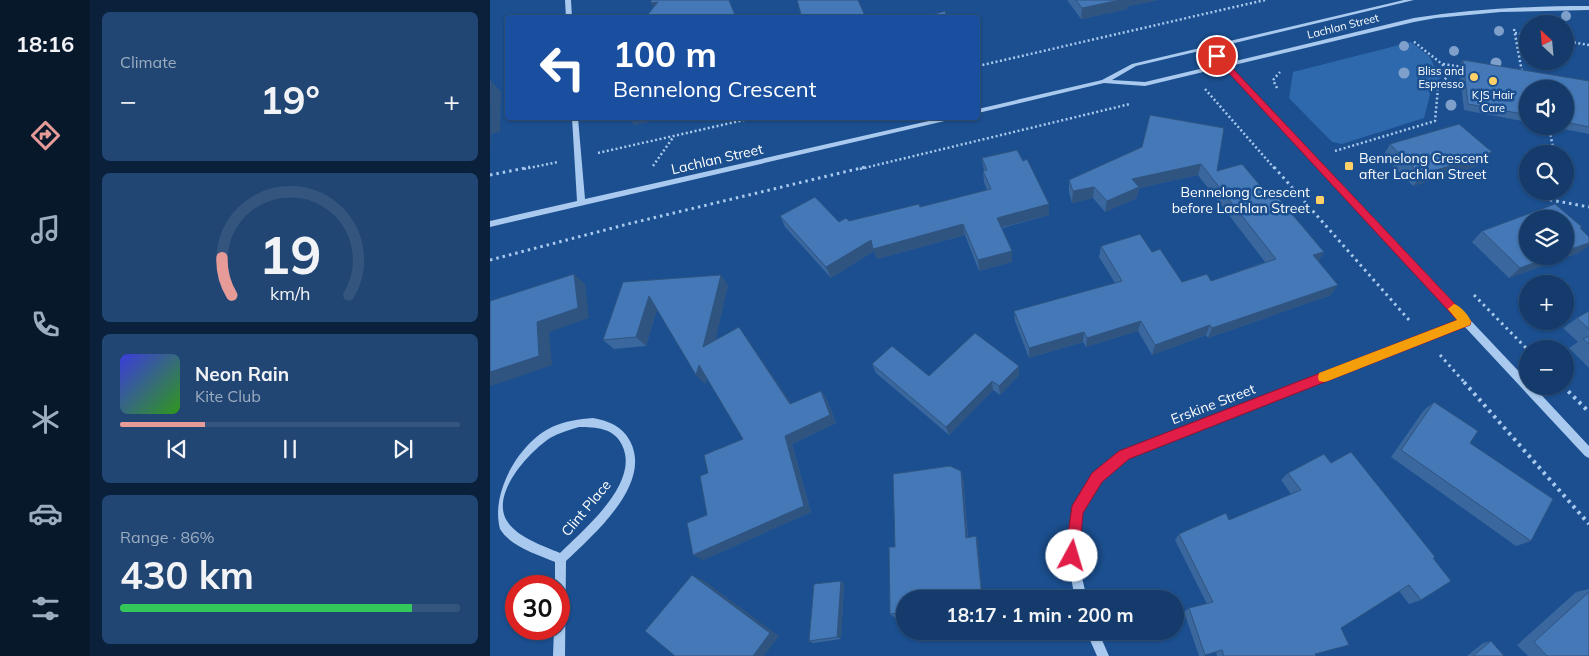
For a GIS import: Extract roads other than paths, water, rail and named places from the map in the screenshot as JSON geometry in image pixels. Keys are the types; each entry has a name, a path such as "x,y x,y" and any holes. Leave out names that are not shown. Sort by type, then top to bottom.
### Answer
{"street":[{"path":"568,0 570,15"},
{"name":"Lachlan Street","path":"980,111 1104,81 1134,66 1411,0"},
{"name":"Lachlan Street","path":"1104,81 1146,84 1414,20 1444,15 1504,10 1589,8"},
{"path":"1209,47 1589,453"},
{"path":"575,120 581,203"},
{"name":"Lachlan Street","path":"490,224 940,120"},
{"name":"Erskine Street","path":"1079,590 1072,556 1077,511 1097,477 1124,455 1466,321"},
{"name":"Clint Place","path":"579,423 600,423 618,430 628,444 631,462 625,484 611,506 561,559 517,539 503,526 497,507 501,486 514,464 532,445 555,431 579,423"},
{"path":"559,656 561,559"},
{"path":"1096,640 1102,656"}],"place":[{"name":"Bliss and Espresso","path":"1474,77"},
{"name":"KJS Hair Care","path":"1493,81"},
{"name":"Bennelong Crescent after Lachlan Street","path":"1349,166"},
{"name":"Bennelong Crescent before Lachlan Street","path":"1320,200"}]}
